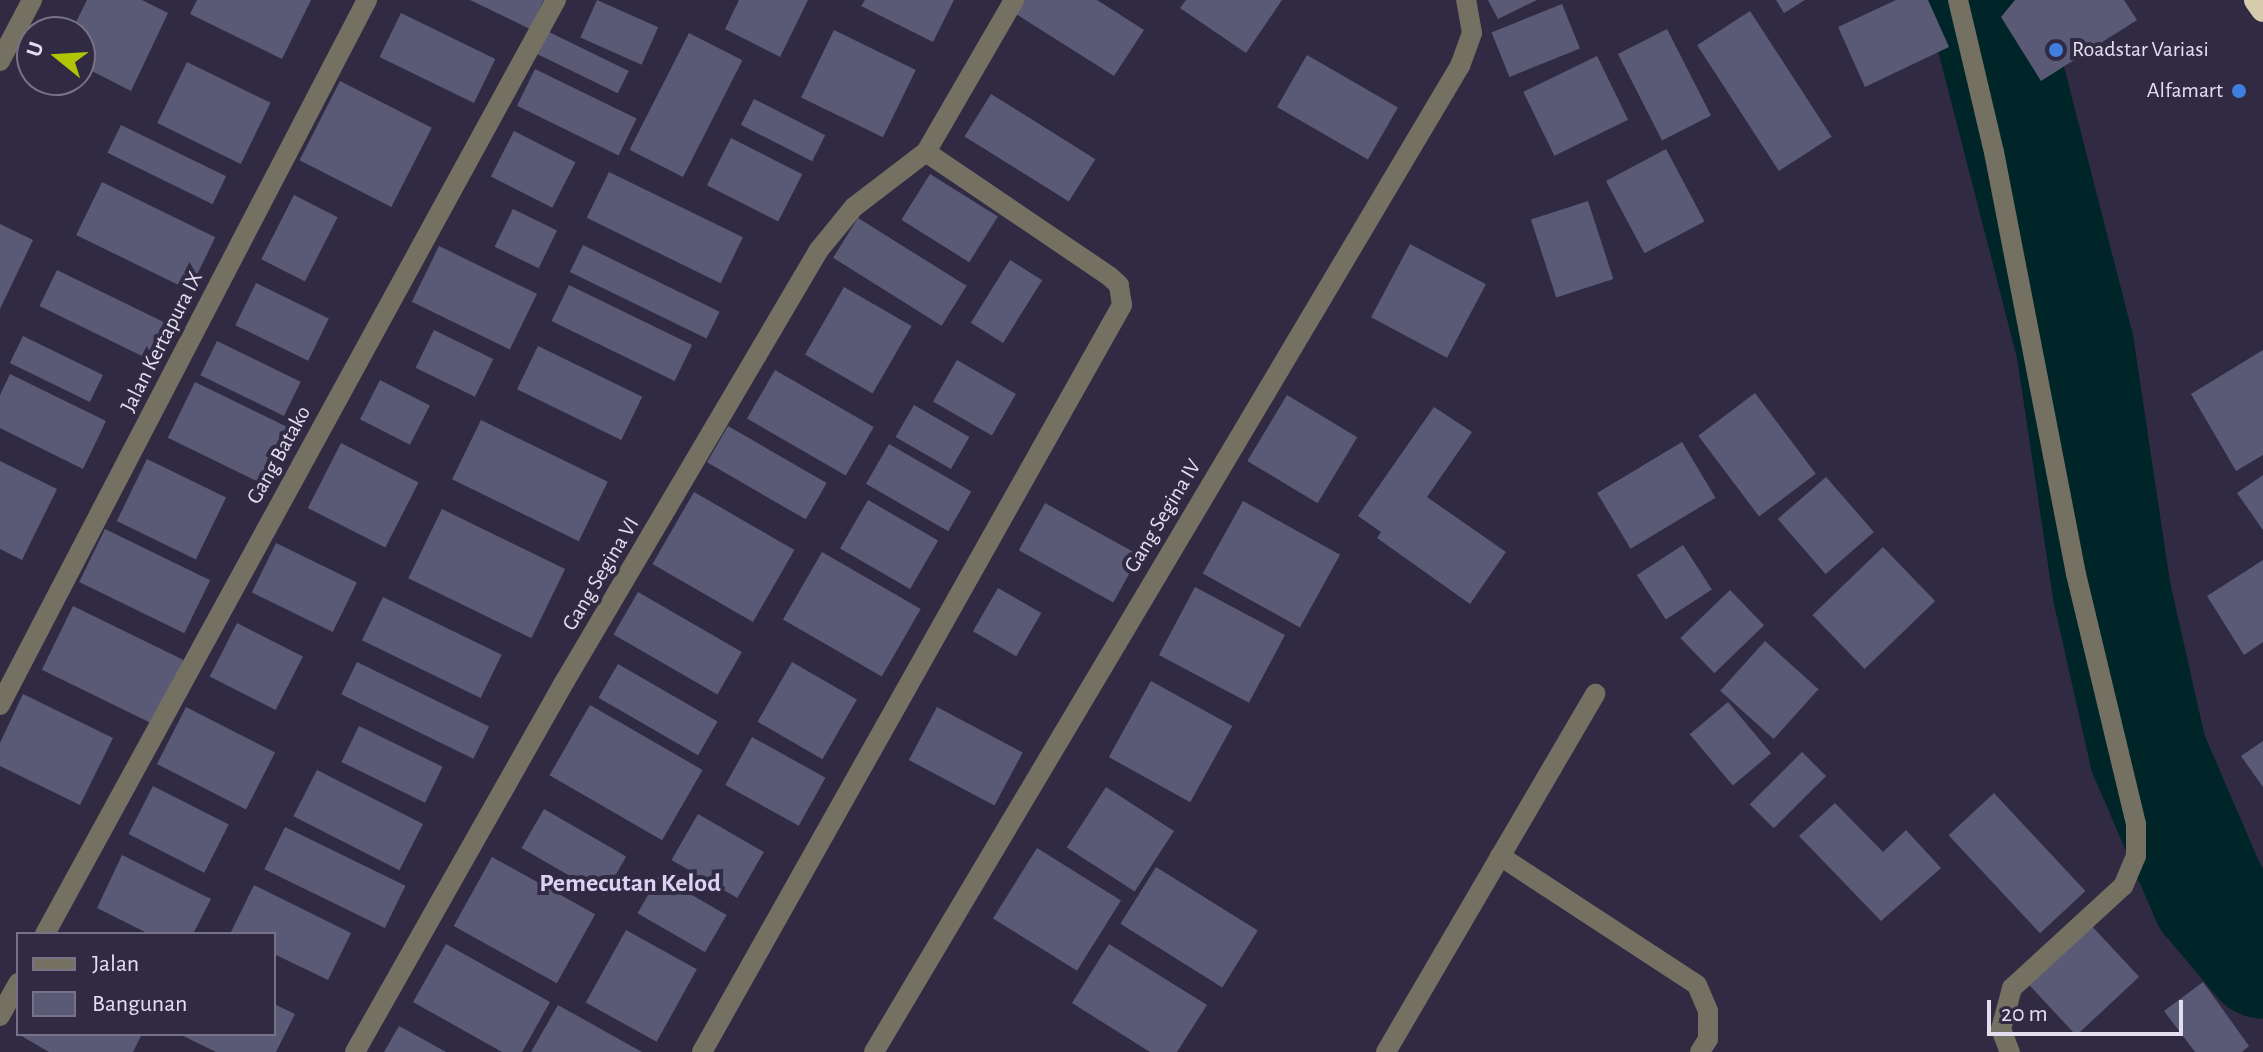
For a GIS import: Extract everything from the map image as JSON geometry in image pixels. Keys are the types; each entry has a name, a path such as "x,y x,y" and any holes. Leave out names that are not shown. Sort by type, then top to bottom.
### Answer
{"highway":[{"path":"2256,0 2263,10"}],"street":[{"path":"0,61 32,0"},
{"name":"Jalan Kertapura IX","path":"0,705 367,0"},
{"name":"Gang Batako","path":"46,932 556,0"},
{"path":"702,1052 1122,305 1119,285 1109,276 926,152 1014,0"},
{"name":"Gang Segina IV","path":"874,1052 1460,66 1472,33 1466,0"},
{"path":"1958,0 1994,152 2076,574 2136,824 2136,856 2123,886 2012,988 2001,1029 2010,1052"},
{"name":"Gang Segina VI","path":"355,1052 565,681 818,251 854,207 926,152"},
{"path":"1386,1052 1595,694"},
{"path":"1500,856 1697,985 1708,1011 1708,1039 1700,1052"},
{"path":"0,1016 16,987"}],"building":[{"path":"87,0 142,0 168,13 131,91 96,73 96,16 79,16"},
{"path":"197,0 311,0 282,59 190,14"},
{"path":"470,0 544,0 530,29"},
{"path":"597,0 658,27 642,65 580,37"},
{"path":"739,0 808,0 780,57 725,29"},
{"path":"865,0 954,0 933,42 861,6"},
{"path":"1021,0 1097,0 1144,30 1114,76 1013,12"},
{"path":"1186,0 1282,0 1246,53 1180,8"},
{"path":"1488,0 1537,0 1498,19"},
{"path":"1776,0 1805,0 1784,13"},
{"path":"1896,0 1928,0 1949,47 1865,87 1838,27"},
{"name":"Roadstar Variasi","path":"2015,0 2124,0 2137,20 2041,81 2001,17"},
{"path":"1562,4 1580,49 1510,77 1492,32"},
{"path":"1750,11 1832,137 1779,171 1697,45"},
{"path":"401,13 495,59 474,103 380,57"},
{"path":"1667,29 1711,115 1662,140 1618,54"},
{"path":"834,30 916,70 883,137 801,97"},
{"path":"547,31 629,71 618,93 536,53"},
{"path":"689,33 742,60 683,177 630,150"},
{"path":"1307,55 1398,108 1368,159 1277,107"},
{"path":"1597,56 1628,120 1554,156 1523,92"},
{"path":"187,62 271,103 241,164 157,123"},
{"path":"535,69 637,119 619,155 517,106"},
{"path":"340,81 432,128 391,207 300,160"},
{"path":"991,94 1095,159 1069,202 965,136"},
{"path":"754,99 825,135 812,161 741,125"},
{"path":"121,125 226,176 213,204 107,153"},
{"path":"514,131 575,162 552,208 491,176"},
{"path":"731,138 802,174 778,222 707,185"},
{"path":"1666,149 1704,221 1644,253 1606,181"},
{"path":"609,172 743,237 721,283 587,218"},
{"path":"930,174 998,216 969,262 901,220"},
{"path":"102,182 215,237 189,290 76,235"},
{"path":"294,195 338,217 305,281 261,259"},
{"path":"1588,201 1613,279 1556,298 1531,220"},
{"path":"513,209 557,230 539,268 495,247"},
{"path":"858,218 967,286 942,326 833,258"},
{"path":"0,224 33,240 0,309"},
{"path":"1410,244 1486,284 1447,358 1371,317"},
{"path":"583,245 720,312 706,339 570,272"},
{"path":"439,246 537,294 510,350 412,302"},
{"path":"1010,260 1042,280 1003,343 971,323"},
{"path":"57,270 170,325 153,361 39,306"},
{"path":"256,283 329,319 308,361 235,325"},
{"path":"569,285 692,345 675,381 551,321"},
{"path":"844,287 912,326 873,394 805,355"},
{"path":"434,330 493,359 475,397 416,368"},
{"path":"23,336 103,375 90,402 10,363"},
{"path":"217,341 301,382 284,416 200,375"},
{"path":"538,346 642,397 621,440 517,389"},
{"path":"2263,350 2263,455 2236,471 2191,394"},
{"path":"957,360 1016,394 992,436 933,402"},
{"path":"775,370 874,427 846,475 747,418"},
{"path":"10,374 106,421 83,469 0,428 0,395"},
{"path":"380,380 430,405 410,445 360,419"},
{"path":"195,382 294,430 267,486 168,438"},
{"path":"1755,393 1816,474 1759,516 1698,436"},
{"path":"1287,395 1357,437 1318,503 1247,461"},
{"path":"914,405 969,437 951,469 896,437"},
{"path":"1434,407 1472,432 1427,497 1506,552 1470,604 1377,538 1381,532 1358,516"},
{"path":"481,420 608,482 579,541 452,479"},
{"path":"728,426 827,483 806,519 707,462"},
{"path":"1682,442 1715,498 1631,549 1597,493"},
{"path":"341,443 419,482 385,548 308,508"},
{"path":"889,444 971,492 948,531 866,484"},
{"path":"147,459 226,498 196,560 117,521"},
{"path":"0,461 57,489 22,560 0,549"},
{"path":"2263,475 2263,530 2237,493"},
{"path":"1826,477 1874,532 1826,574 1778,519"},
{"path":"694,492 794,550 753,622 652,564"},
{"path":"868,500 938,540 910,589 840,548"},
{"path":"1243,501 1340,555 1300,627 1203,574"},
{"path":"1045,503 1139,555 1113,603 1019,550"},
{"path":"442,509 565,569 531,638 408,578"},
{"path":"105,529 210,580 184,633 79,582"},
{"path":"276,543 357,582 333,632 252,592"},
{"path":"1683,545 1712,589 1666,619 1637,575"},
{"path":"1883,547 1935,601 1865,669 1813,615"},
{"path":"822,552 921,609 882,677 783,620"},
{"path":"2263,560 2263,642 2244,655 2207,596"},
{"path":"1195,587 1285,635 1249,703 1159,655"},
{"path":"998,588 1041,613 1016,656 973,631"},
{"path":"1730,590 1764,625 1714,673 1680,638"},
{"path":"638,592 742,652 717,694 614,634"},
{"path":"383,597 502,655 481,698 362,640"},
{"path":"73,606 184,660 152,724 42,670"},
{"path":"237,623 303,657 276,710 210,676"},
{"path":"1765,641 1819,689 1774,739 1720,691"},
{"path":"357,662 489,726 473,759 341,694"},
{"path":"792,662 857,700 822,759 758,722"},
{"path":"618,664 718,722 698,755 598,698"},
{"path":"1151,681 1232,726 1190,802 1109,757"},
{"path":"23,694 113,738 80,805 0,766 0,743"},
{"path":"1728,702 1771,753 1733,785 1690,734"},
{"path":"590,705 703,770 662,840 550,775"},
{"path":"186,707 275,752 246,809 157,764"},
{"path":"937,707 1023,753 994,806 909,760"},
{"path":"359,726 443,767 425,803 341,762"},
{"path":"752,737 825,778 799,826 725,785"},
{"path":"2263,741 2263,787 2241,756"},
{"path":"1802,752 1826,776 1774,828 1750,804"},
{"path":"317,770 423,824 399,870 293,816"},
{"path":"153,786 229,825 204,873 128,834"},
{"path":"1106,787 1174,831 1135,892 1067,847"},
{"path":"1994,793 2085,891 2040,933 1949,835"},
{"path":"1835,803 1883,852 1906,830 1941,868 1881,921 1799,836"},
{"path":"544,809 626,856 604,895 522,848"},
{"path":"698,814 764,852 737,898 672,860"},
{"path":"285,827 405,886 385,928 264,869"},
{"path":"1037,848 1121,900 1077,971 993,918"},
{"path":"122,855 211,899 194,932 145,932 97,908"},
{"path":"492,857 595,914 557,983 454,926"},
{"path":"1156,867 1258,931 1222,987 1120,924"},
{"path":"659,876 727,915 705,952 638,913"},
{"path":"254,885 351,933 328,980 276,955 276,932 231,932"},
{"path":"2088,922 2139,977 2076,1036 2025,981"},
{"path":"626,930 697,969 657,1042 586,1003"},
{"path":"446,944 550,1002 522,1052 502,1052 413,1002"},
{"path":"1109,944 1207,1005 1177,1052 1150,1052 1072,1003"},
{"path":"2203,982 2249,1046 2242,1052 2195,1052 2164,1011"},
{"path":"276,1005 295,1014 276,1052 216,1052 183,1036 276,1036"},
{"path":"558,1005 642,1052 531,1052"},
{"path":"399,1026 446,1052 384,1052"},
{"path":"21,1036 141,1036 133,1052 49,1052"}],"waterway":[{"path":"1986,0 2075,346 2112,593 2148,753 2210,897 2263,960"}],"place":[{"name":"Roadstar Variasi","path":"2056,50"},
{"name":"Alfamart","path":"2239,91"}],"district":[{"name":"Pemecutan Kelod","path":"630,884"}]}
